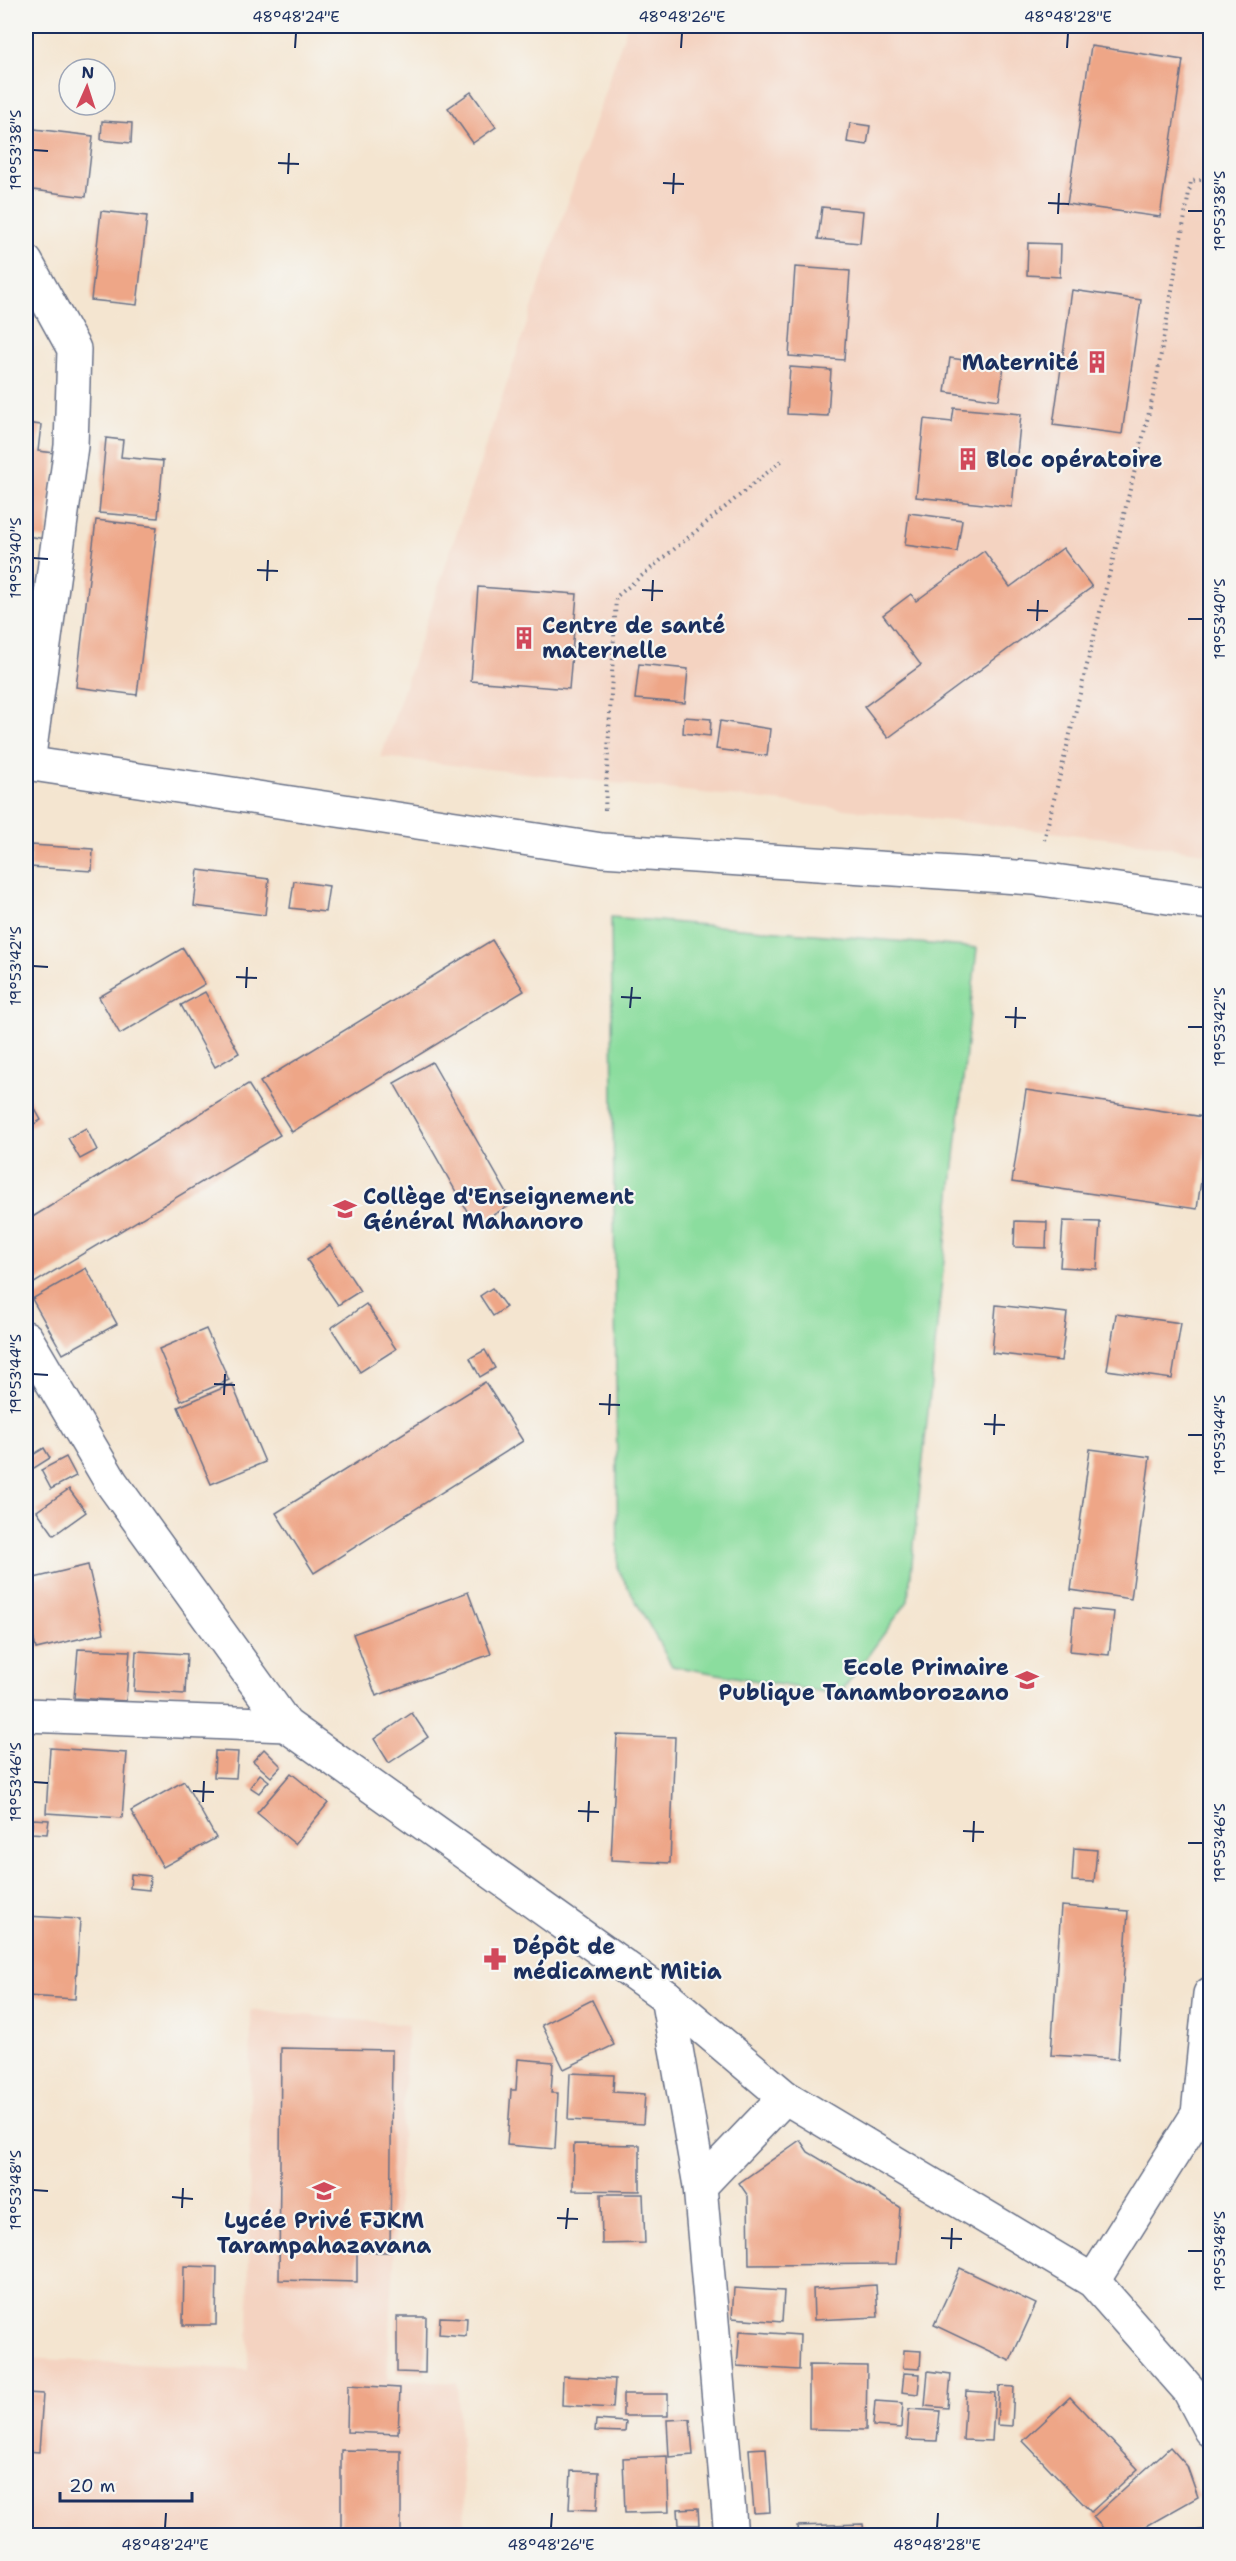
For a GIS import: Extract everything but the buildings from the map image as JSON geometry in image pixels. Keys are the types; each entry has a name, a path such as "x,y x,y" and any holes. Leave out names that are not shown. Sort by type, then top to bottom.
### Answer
{"street":[{"path":"26,262 74,349 71,446 27,763 602,850 1035,878 1210,903"},
{"path":"26,1338 111,1482 286,1725 667,1997 785,2097 1093,2281 1189,2390 1210,2430"},
{"path":"26,1714 286,1725"},
{"path":"1093,2281 1198,2114 1210,1994"},
{"path":"667,1997 700,2186 731,2535"},
{"path":"700,2186 785,2097"}],"path":[{"path":"1035,878 1155,388 1191,181 1210,179"},
{"path":"602,850 616,597 785,458"}],"shaded area":[{"path":"627,26 1210,26 1210,854 1105,838 381,757"},
{"name":"Lycée Privé FJKM Tarampahazavana","path":"251,2010 408,2025 387,2380 457,2383 466,2535 26,2535 26,2358 248,2370"}],"green space":[{"path":"611,917 977,948 908,1601 839,1695 672,1666 618,1569"}],"place":[{"name":"Maternité","path":"1097,362"},
{"name":"Bloc opératoire","path":"968,459"},
{"name":"Centre de santé maternelle","path":"524,638"},
{"name":"Collège d'Enseignement Général Mahanoro","path":"345,1209"},
{"name":"Ecole Primaire Publique Tanamborozano","path":"1027,1680"},
{"name":"Dépôt de médicament Mitia","path":"495,1959"},
{"name":"Lycée Privé FJKM Tarampahazavana","path":"324,2191"}]}
